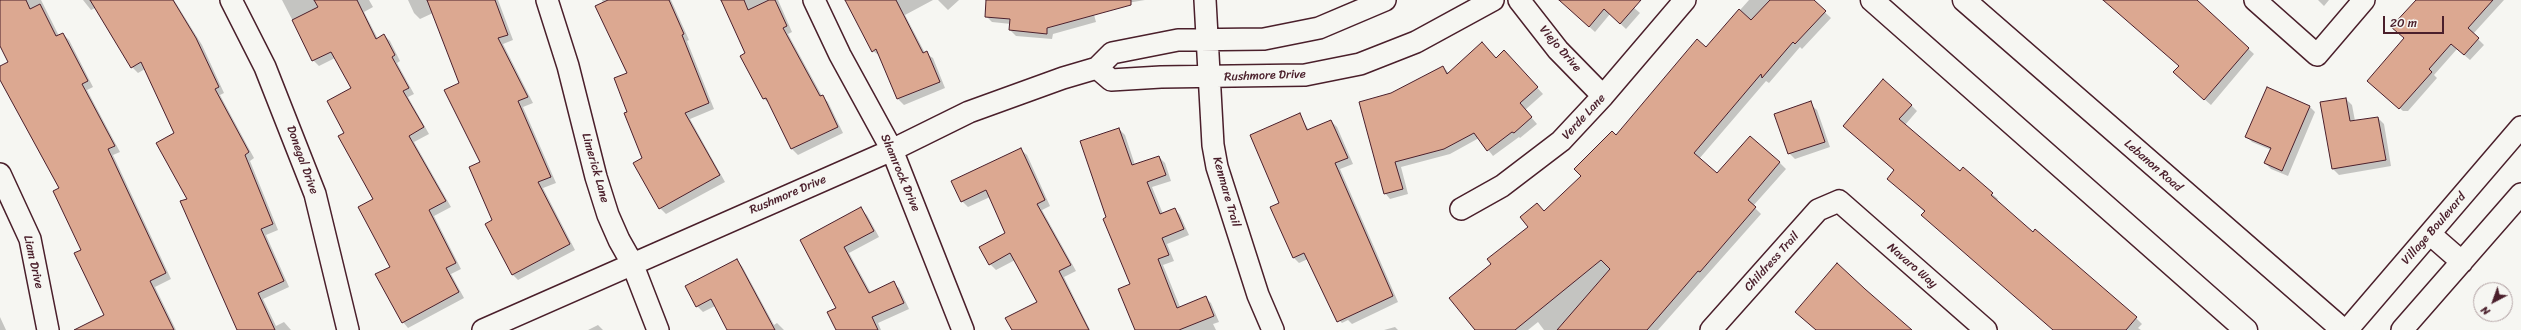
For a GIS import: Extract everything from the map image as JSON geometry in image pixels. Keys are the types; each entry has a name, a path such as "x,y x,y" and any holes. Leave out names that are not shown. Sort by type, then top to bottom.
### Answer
{"main road":[{"path":"1872,0 2246,330"},
{"name":"Lebanon Road","path":"1964,0 2343,330"}],"street":[{"name":"Donegal Drive","path":"231,0 265,66 315,194 348,330"},
{"name":"Limerick Lane","path":"547,0 568,66 606,208 619,240 632,263 658,330"},
{"name":"Shamrock Drive","path":"814,0 840,55 892,150 963,330"},
{"name":"Kenmare Trail","path":"1205,0 1208,78 1217,167 1258,295 1273,330"},
{"name":"Rushmore Drive","path":"483,330 632,263 892,150 1003,99 1097,68 1112,53 1178,40 1207,38 1264,39 1319,28 1385,0"},
{"name":"Rushmore Drive","path":"1097,68 1111,80 1160,77 1208,78 1305,76 1360,64 1416,42 1493,0"},
{"name":"Viejo Drive","path":"1519,0 1558,50 1603,96"},
{"name":"Verde Lane","path":"1461,209 1502,186 1561,141 1603,96 1685,0"},
{"path":"2255,0 2317,55 2364,0"},
{"name":"Village Boulevard","path":"2347,330 2521,127"},
{"name":"Liam Drive","path":"0,174 30,239 48,330"},
{"path":"2402,330 2521,194"},
{"name":"Childress Trail","path":"1711,330 1818,210 1839,201"},
{"name":"Navaro Way","path":"1839,201 1986,330"},
{"path":"2430,234 2462,262"}],"building":[{"path":"0,0 26,0 30,9 40,4 56,36 63,33 88,81 82,84 115,146 108,149 166,273 150,281 174,330 74,330 104,315 74,253 81,250 53,191 59,188 0,80 0,66 8,62 0,46"},
{"path":"90,0 173,0 196,38 219,87 215,89 249,152 245,155 273,224 261,229 284,281 258,293 275,330 237,330 180,201 187,199 156,143 174,133 141,62 131,68"},
{"path":"314,0 357,0 376,39 384,34 395,55 392,57 409,88 403,91 424,127 409,136 446,201 429,210 456,263 446,268 459,292 402,323 375,274 390,267 358,207 373,199 338,136 344,133 327,101 351,88 331,52 312,61 292,20 318,7"},
{"path":"427,0 495,0 508,35 498,38 528,97 518,101 551,177 538,182 570,244 512,275 485,224 492,220 469,167 480,162 444,90 459,83"},
{"path":"608,0 669,0 684,34 682,35 709,103 685,113 720,175 659,209 633,163 642,158 624,113 627,112 614,78 627,73 595,6"},
{"path":"721,0 744,0 748,10 769,0 775,0 787,26 783,28 820,96 823,95 838,127 791,149 766,98 763,99 740,56 745,53"},
{"path":"845,0 896,0 923,53 927,51 940,82 897,99 876,49 872,52"},
{"path":"986,0 1131,0 1131,5 1047,28 1047,34 1009,30 1010,19 985,17"},
{"path":"1559,0 1641,0 1620,24 1604,9 1589,27"},
{"path":"1770,0 1814,0 1826,11 1795,44 1793,42 1762,78 1761,74 1694,153 1717,173 1750,136 1780,162 1748,200 1756,207 1700,272 1698,271 1647,330 1557,330 1610,269 1601,260 1515,330 1475,330 1449,298 1491,264 1487,259 1528,227 1520,217 1537,203 1544,211 1581,176 1574,169 1612,131 1616,135 1697,39 1706,47 1739,9 1751,20"},
{"path":"2103,0 2197,0 2249,48 2204,100 2173,72 2179,66"},
{"path":"2416,0 2493,0 2468,28 2479,38 2464,55 2451,44 2429,69 2432,72 2399,109 2367,81 2404,38 2391,27"},
{"path":"1482,42 1496,58 1504,50 1538,87 1520,103 1532,117 1514,133 1512,132 1487,151 1474,133 1444,149 1395,162 1403,189 1384,194 1359,102 1391,93 1443,66 1447,74"},
{"path":"1883,79 1912,105 1899,119 1960,171 1963,167 1993,193 1991,195 2033,232 2035,229 2137,317 2126,330 2053,330 1921,215 1925,211 1887,179 1894,170 1843,126"},
{"path":"2267,87 2310,106 2282,171 2264,163 2271,148 2245,137"},
{"path":"2346,98 2350,121 2378,117 2386,160 2332,169 2320,102"},
{"path":"1811,101 1825,142 1788,154 1774,114"},
{"path":"1300,113 1307,130 1331,120 1348,158 1335,163 1393,296 1337,322 1304,253 1293,258 1270,207 1279,203 1250,135"},
{"path":"1119,128 1132,165 1159,156 1166,175 1147,182 1160,214 1175,208 1184,229 1162,238 1169,255 1158,259 1177,308 1206,296 1214,316 1179,330 1135,330 1118,289 1130,284 1103,219 1106,217 1080,141"},
{"path":"1021,148 1045,200 1037,204 1071,265 1059,271 1089,330 1012,330 1005,318 1037,302 1010,253 989,265 979,247 1005,233 986,190 961,202 951,181"},
{"path":"861,207 874,231 844,247 869,293 894,281 904,303 872,317 878,330 836,330 827,312 836,308 800,240"},
{"path":"737,259 775,330 727,330 711,299 696,307 685,286"},
{"path":"1837,263 1912,330 1816,330 1795,312"}]}
